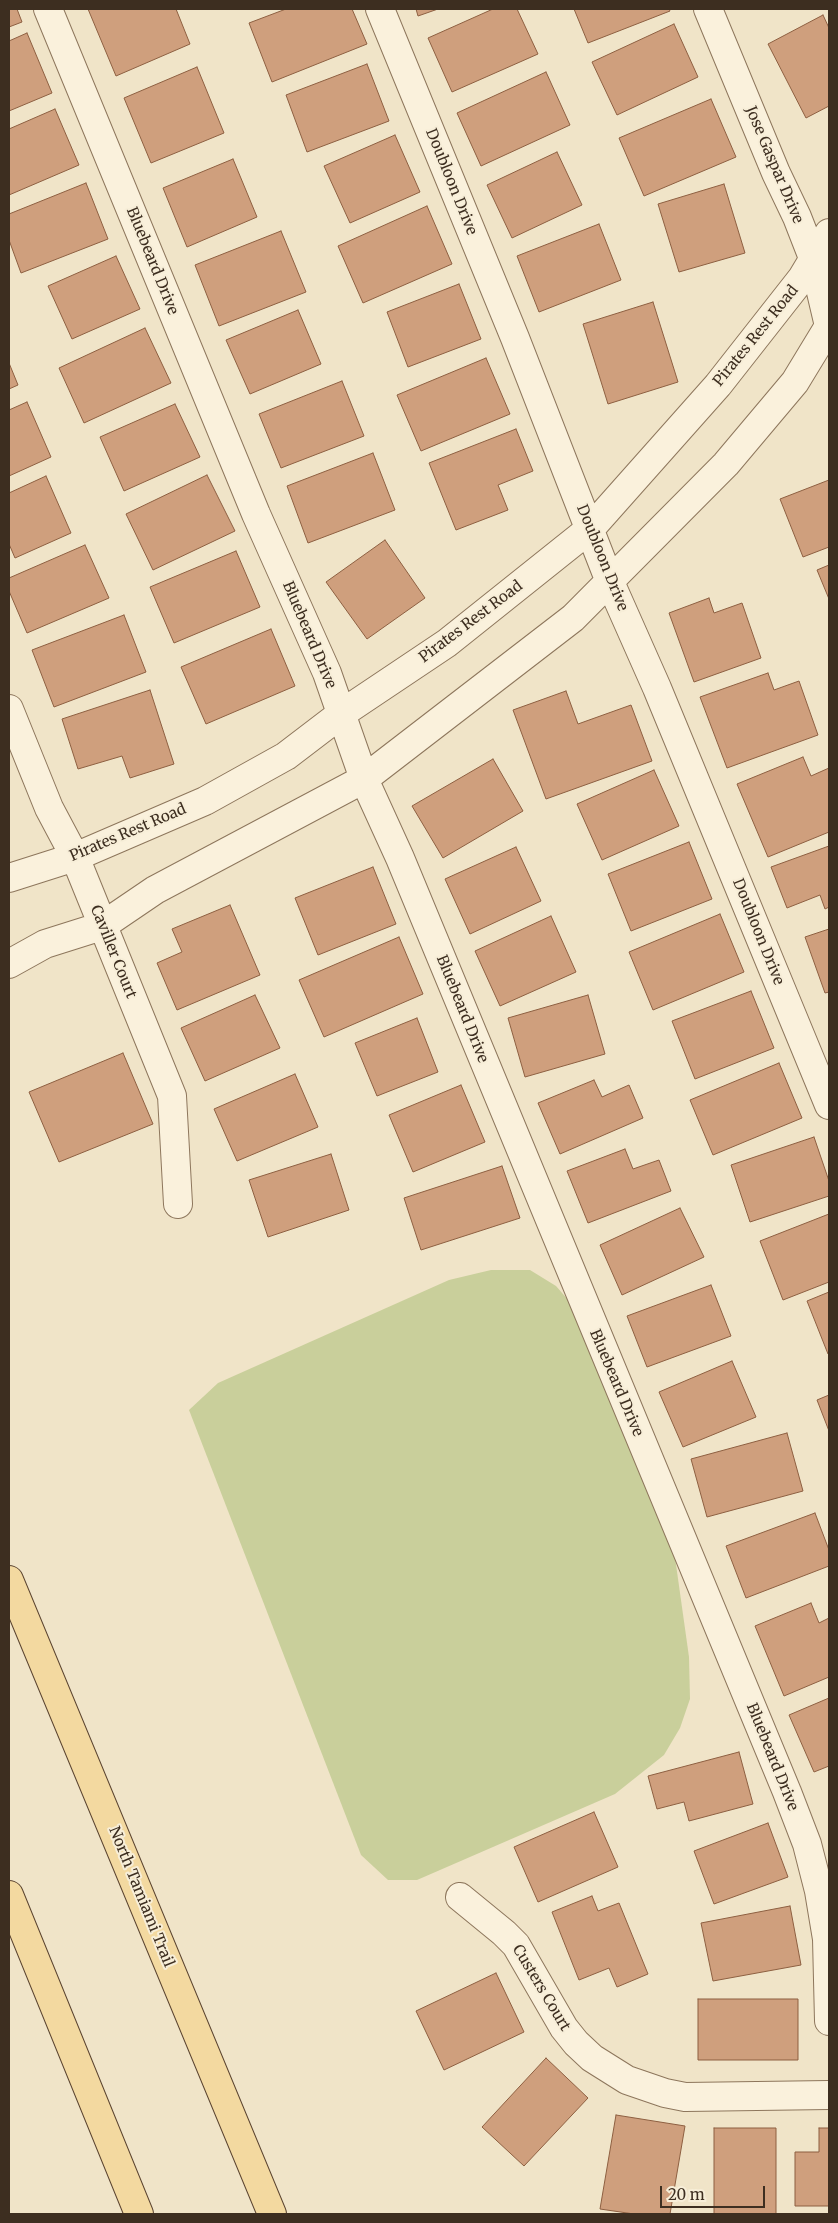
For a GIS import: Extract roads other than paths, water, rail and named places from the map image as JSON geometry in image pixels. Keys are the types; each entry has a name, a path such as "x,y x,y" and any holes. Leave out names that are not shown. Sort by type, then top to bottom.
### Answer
{"main road":[{"name":"North Tamiami Trail","path":"9,1580 272,2214"},
{"path":"9,1895 140,2214"}],"street":[{"name":"Bluebeard Drive","path":"48,9 252,505 327,673 364,779 400,858 806,1844 819,1891 827,1938 829,2021"},
{"name":"Doubloon Drive","path":"380,9 515,338 591,528 610,582 657,688 829,1105"},
{"name":"Jose Gaspar Drive","path":"708,9 813,258 829,326"},
{"name":"Pirates Rest Road","path":"9,878 74,857 205,801 286,756 341,714 447,643 591,528 718,385 802,278 829,233"},
{"path":"9,964 45,944 102,926 155,890 364,779 573,618 726,464 794,382 829,326"},
{"name":"Caviller Court","path":"9,709 49,808 74,857 172,1096 178,1204"},
{"name":"Custers Court","path":"460,1898 516,1945 564,2028 576,2043 592,2058 627,2080 665,2093 685,2097 829,2095"}]}
